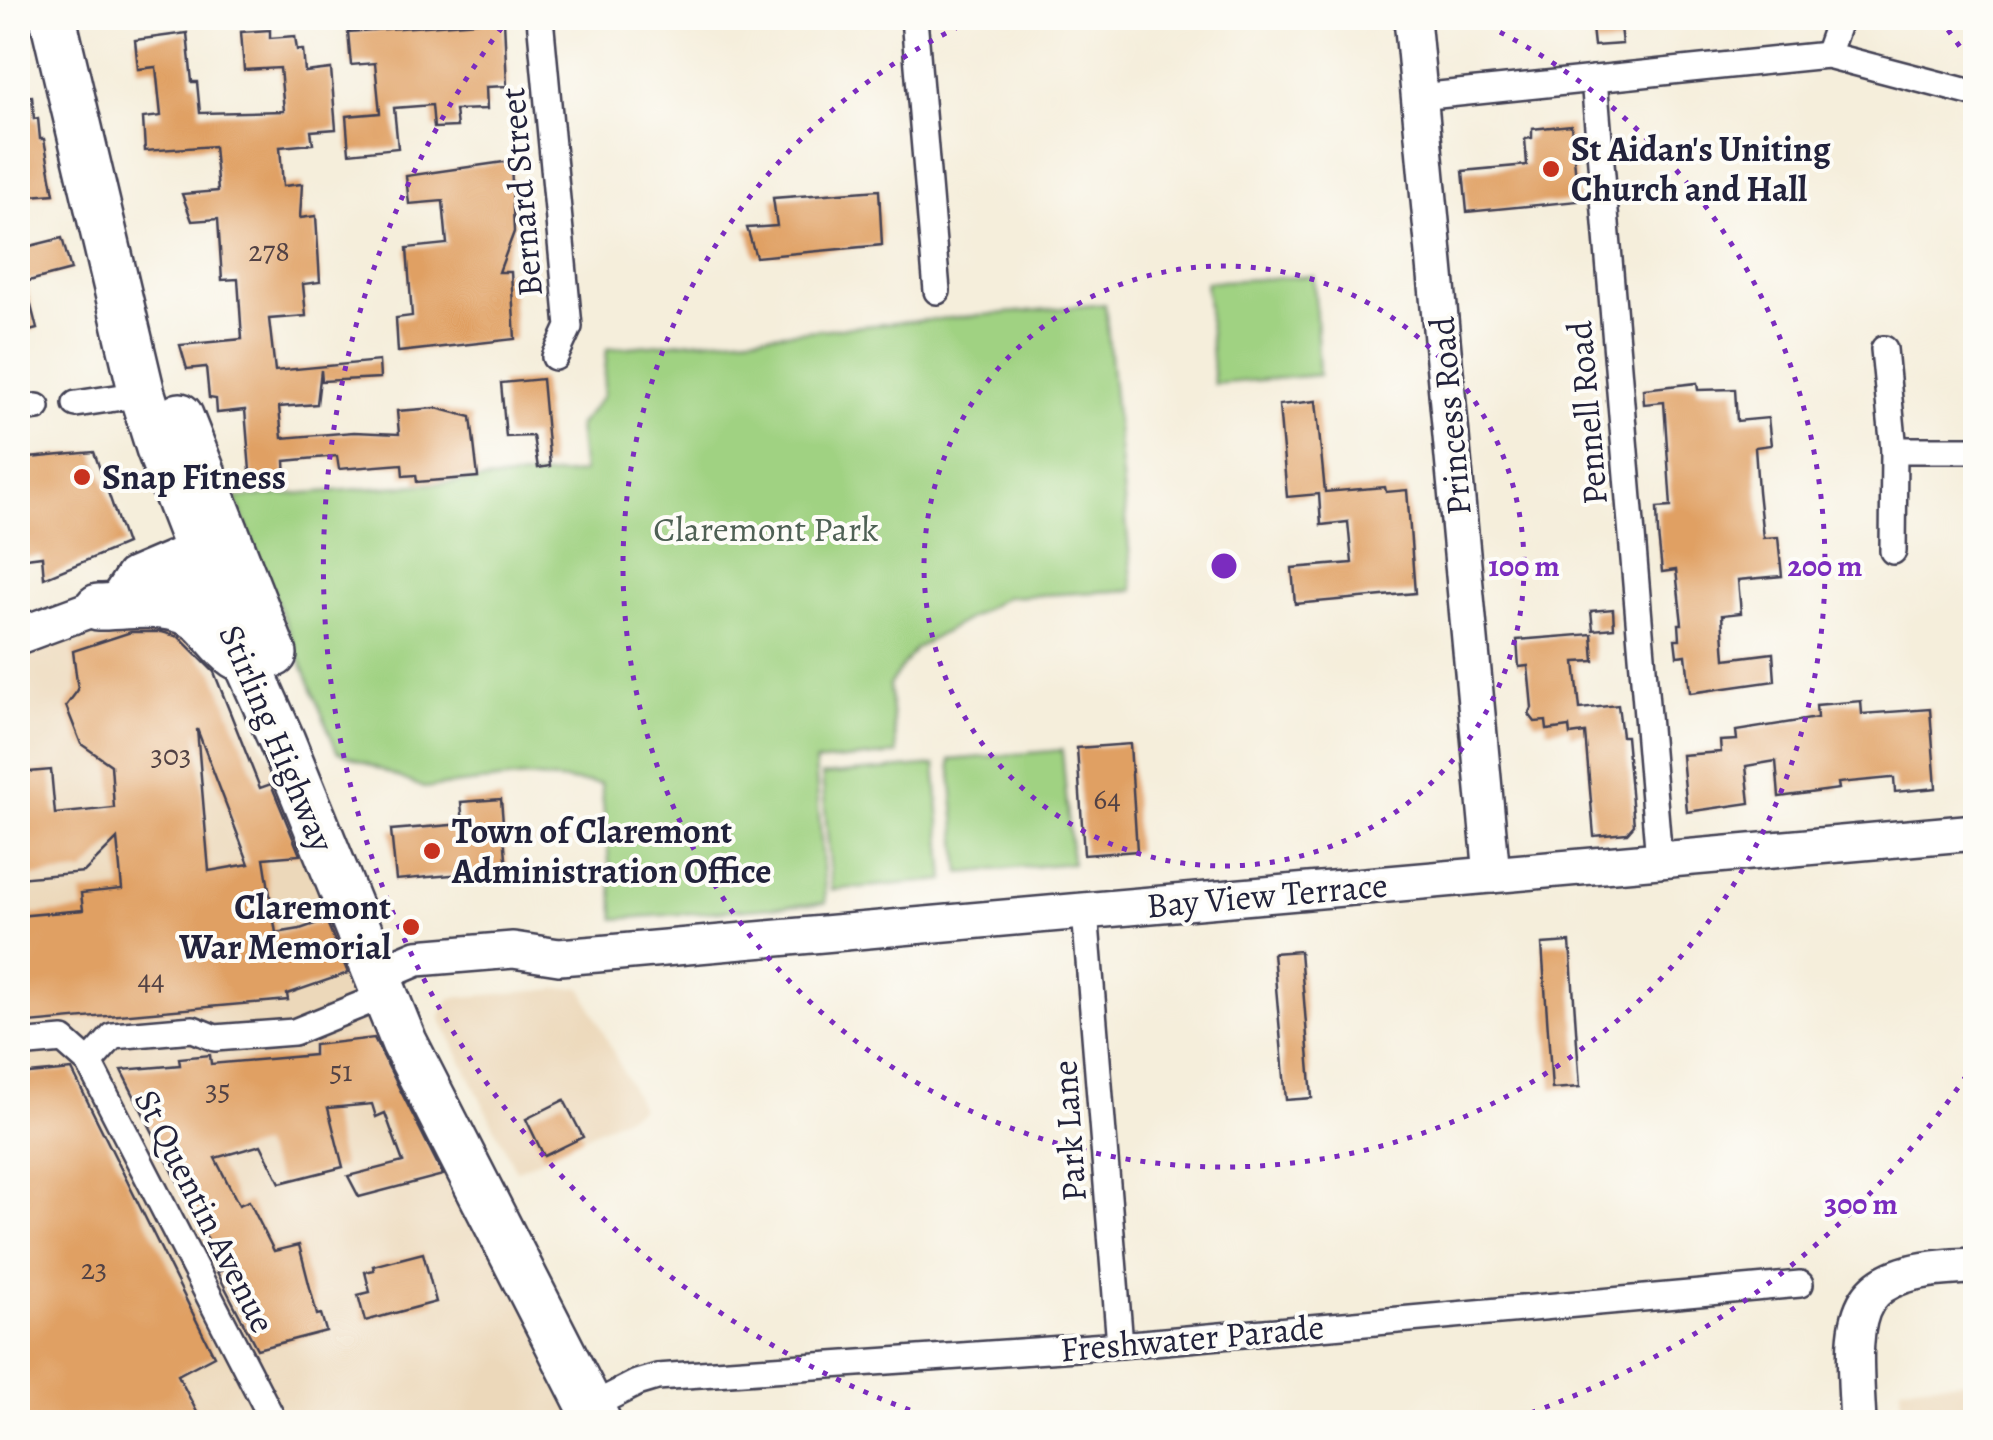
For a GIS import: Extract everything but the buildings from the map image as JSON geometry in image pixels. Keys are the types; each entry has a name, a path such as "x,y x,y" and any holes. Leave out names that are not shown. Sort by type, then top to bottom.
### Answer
{"highway":[{"name":"Stirling Highway","path":"53,18 142,394 159,448 218,556 391,981 404,1042 604,1412"},
{"name":"Stirling Highway","path":"74,18 245,664 391,981"},
{"path":"108,603 184,610 202,620 221,645 245,664"}],"main road":[{"name":"Princess Road","path":"1412,18 1492,874"},
{"path":"18,636 108,603 143,599 218,556"},
{"name":"Bay View Terrace","path":"391,981 515,970 559,957 1976,832"},
{"path":"1858,1422 1855,1334 1861,1309 1872,1290 1901,1274 1970,1266"}],"street":[{"name":"Bernard Street","path":"540,18 569,327 555,357"},
{"path":"914,18 937,291"},
{"path":"1827,56 1840,18"},
{"path":"1419,98 1827,56 1976,94"},
{"name":"Pennell Road","path":"1594,79 1659,860"},
{"path":"1884,349 1894,450 1893,550"},
{"path":"76,404 142,394"},
{"path":"1894,450 1976,450"},
{"name":"Park Lane","path":"1085,911 1120,1345"},
{"name":"Bay View Terrace","path":"89,1063 113,1036 193,1029 215,1038 294,1032 391,981"},
{"name":"St Quentin Avenue","path":"18,1044 63,1040 89,1063 274,1422"},
{"name":"Freshwater Parade","path":"604,1412 636,1382 657,1377 1120,1345 1800,1284"}],"shaded area":[{"path":"154,614 215,652 240,712 284,775 586,1422 18,1422 18,656 129,618"},
{"path":"581,987 641,1108 516,1171 440,1017 450,998"},
{"path":"1975,1380 1975,1422 1902,1422 1901,1386"}],"green space":[{"path":"1314,276 1319,375 1214,384 1206,282"},
{"name":"Claremont Park","path":"1105,304 1133,590 1006,597 915,649 889,685 897,754 815,762 826,903 615,919 601,784 526,777 424,788 337,751 235,498 583,473 578,426 603,396 607,349"},
{"path":"1062,750 1072,863 960,873 950,760"},
{"path":"935,765 945,880 832,890 822,775"}],"place":[{"name":"St Aidan's Uniting Church and Hall","path":"1551,169"},
{"name":"Snap Fitness","path":"82,477"},
{"name":"Town of Claremont Administration Office","path":"432,851"},
{"name":"Claremont War Memorial","path":"411,927"}]}
